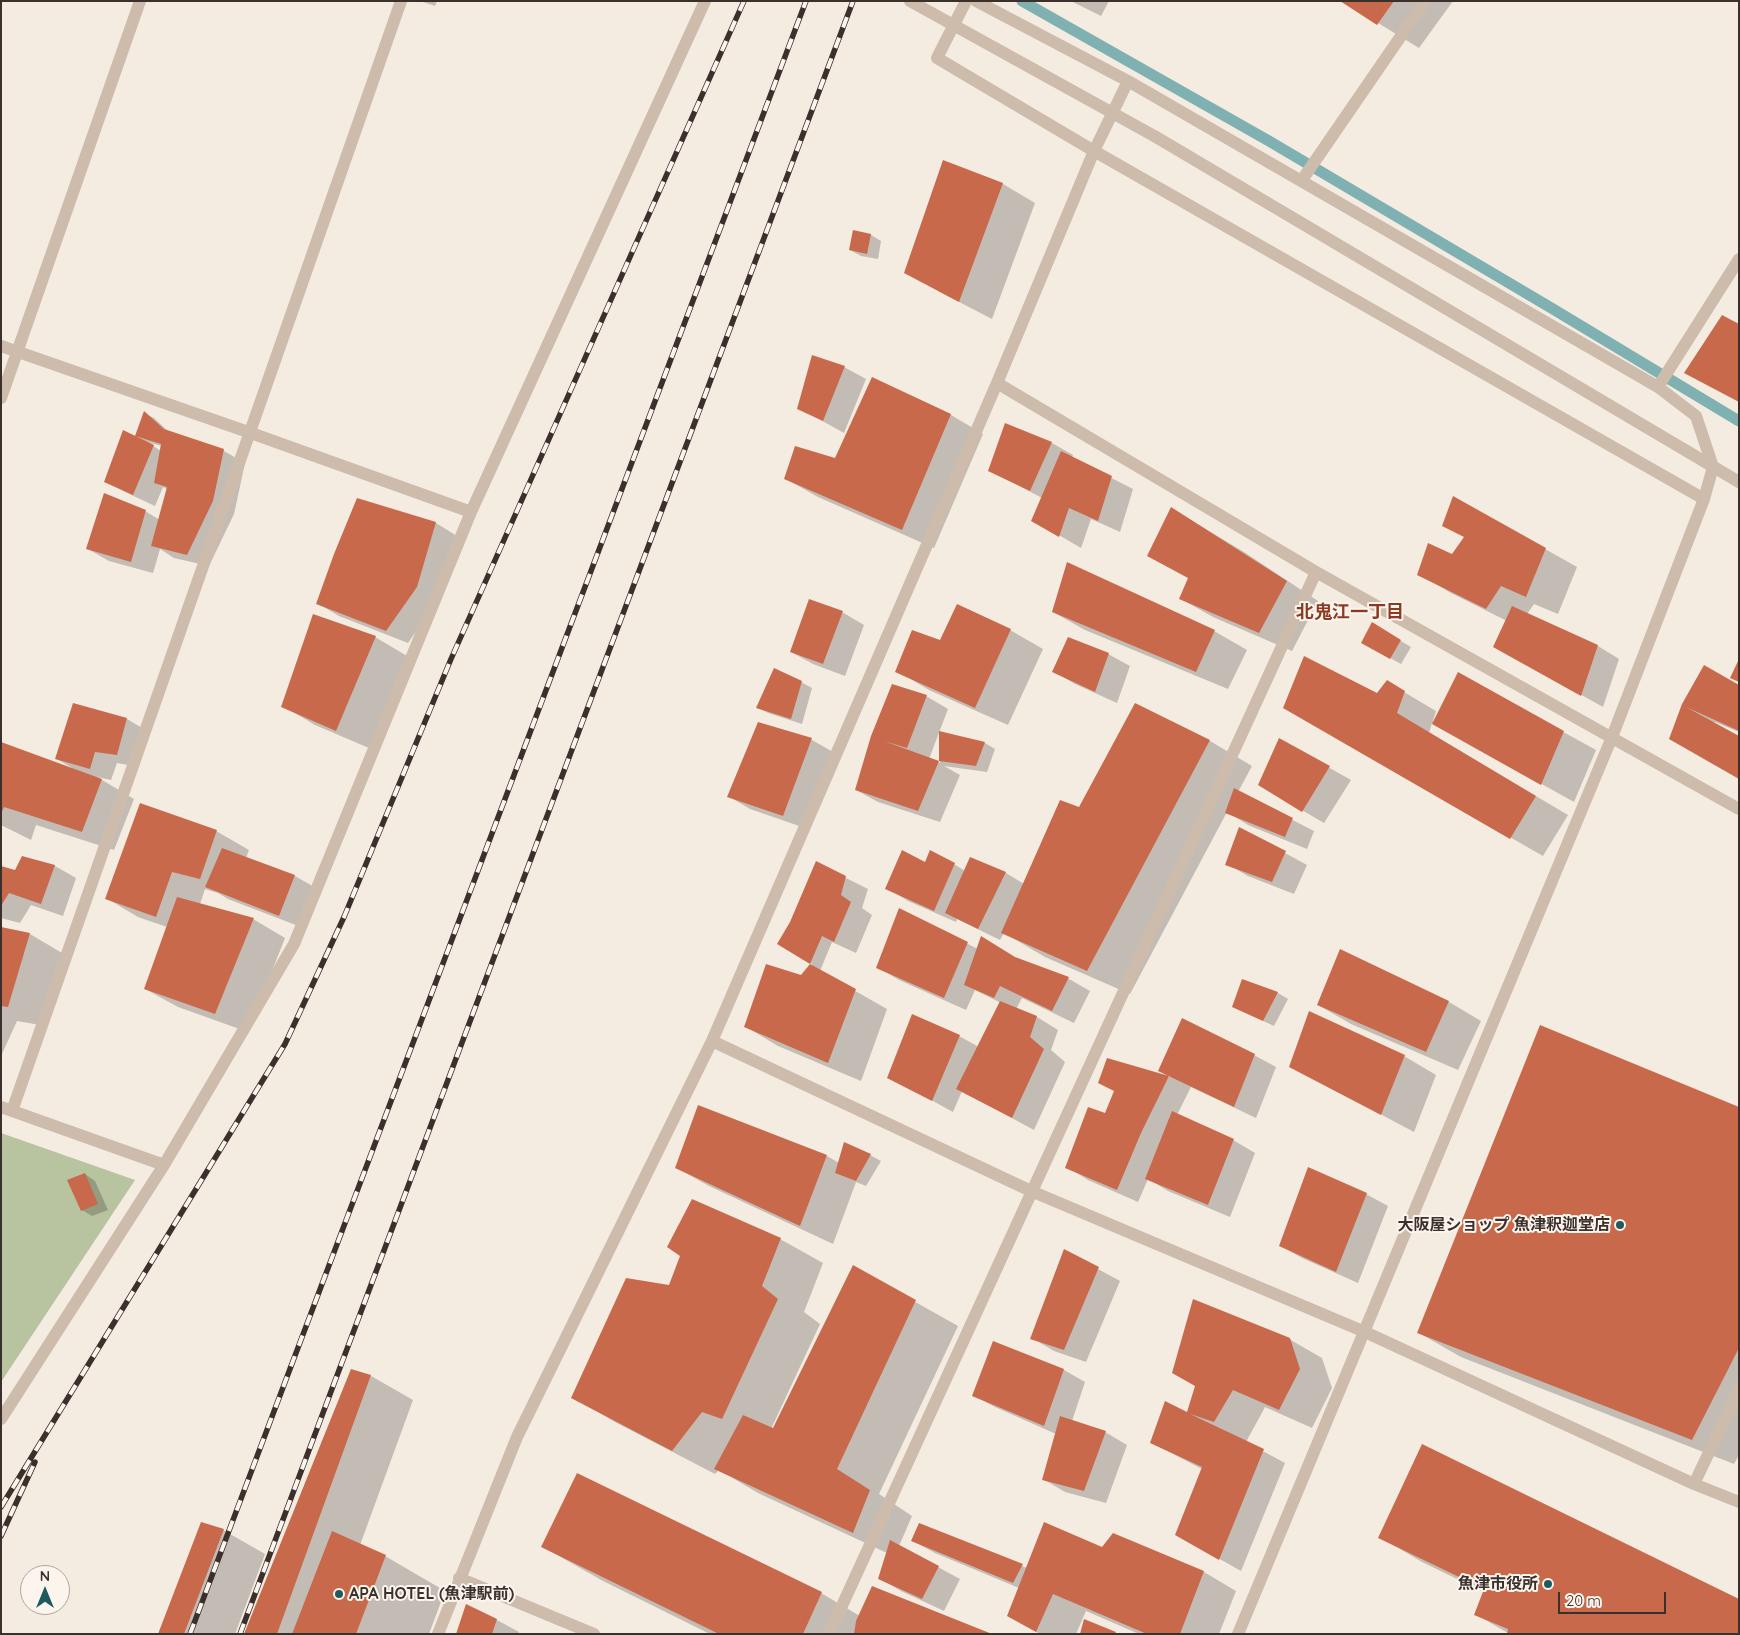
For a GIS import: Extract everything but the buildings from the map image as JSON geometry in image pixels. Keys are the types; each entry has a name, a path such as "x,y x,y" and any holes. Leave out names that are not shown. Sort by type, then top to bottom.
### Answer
{"street":[{"path":"1,398 140,1"},
{"path":"164,1165 6,1109 251,433 401,1"},
{"path":"1,1419 164,1165 294,944 471,512 705,1"},
{"path":"910,1 1156,137 1739,482"},
{"path":"966,1 937,58 1094,151 1704,499"},
{"path":"976,1 1128,81 1658,387 1696,416 1713,467 1704,499 1612,737 1238,1634"},
{"path":"1302,180 1425,1"},
{"path":"438,1634 517,1437 712,1041 996,384 1094,151 1128,81"},
{"path":"1658,387 1739,260"},
{"path":"1,346 471,512"},
{"path":"996,384 1316,572 1739,809"},
{"path":"829,1634 1316,572"},
{"path":"712,1041 1031,1191 1365,1332 1694,1484 1739,1502"},
{"path":"1694,1484 1739,1389"},
{"path":"459,1578 594,1634"}],"green space":[{"path":"1,1133 135,1180 1,1382"}],"waterway":[{"path":"1022,1 1269,141 1739,421"}],"railway":[{"path":"1,1507 285,1044 344,917 451,659 744,1"},
{"path":"190,1634 806,1"},
{"path":"240,1634 853,1"},
{"path":"1,1536 35,1462"}],"place":[{"name":"大阪屋ショップ 魚津釈迦堂店","path":"1620,1225"},
{"name":"魚津市役所","path":"1548,1584"},
{"name":"APA HOTEL (魚津駅前)","path":"339,1594"}],"district":[{"name":"北鬼江一丁目","path":"1350,613"}]}
